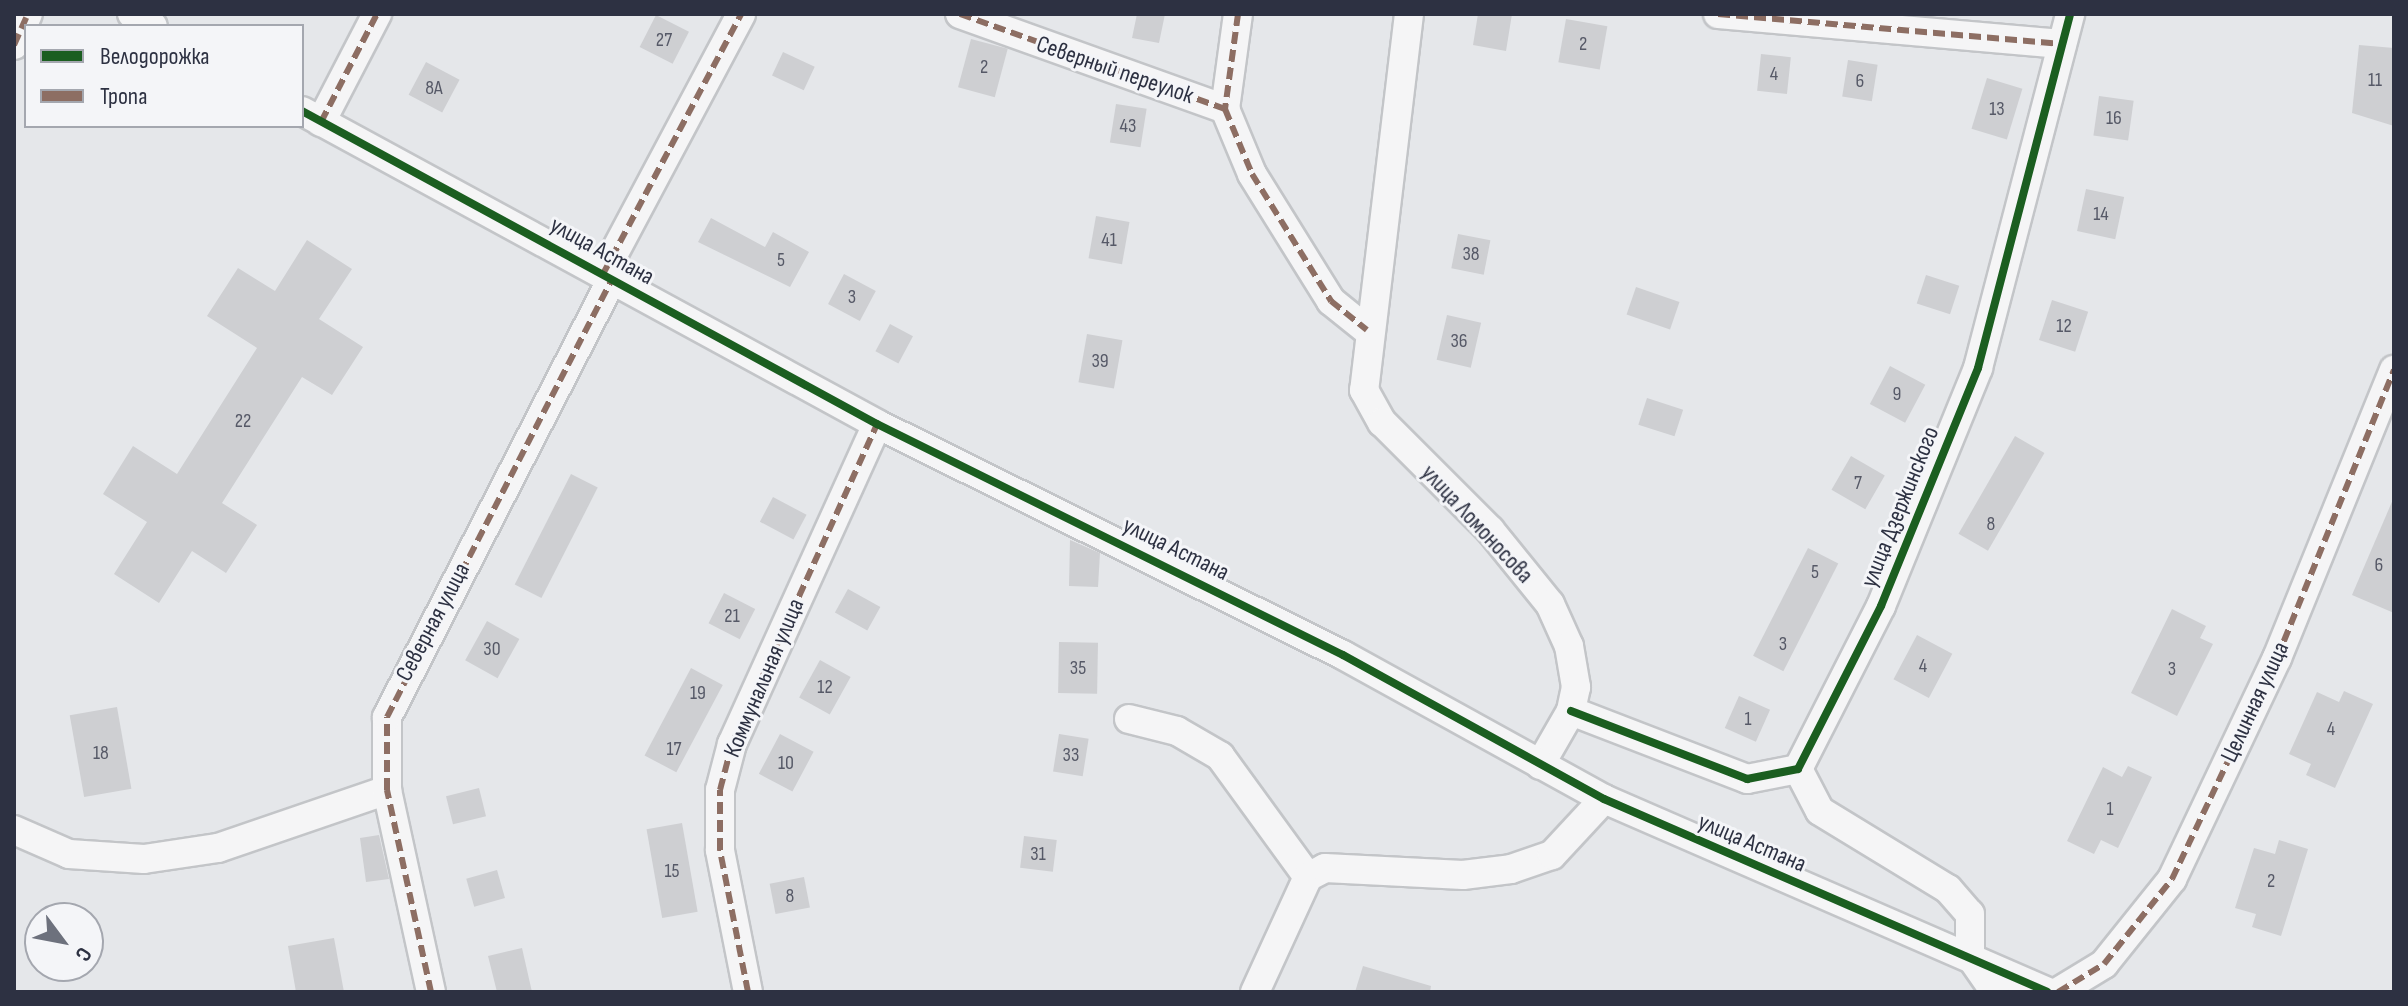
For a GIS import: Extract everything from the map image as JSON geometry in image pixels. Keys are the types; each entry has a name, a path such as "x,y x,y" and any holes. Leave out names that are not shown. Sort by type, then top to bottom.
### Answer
{"street":[{"path":"14,45 28,14"},
{"path":"132,14 150,24"},
{"path":"312,117 377,14"},
{"name":"Северная улица","path":"431,992 387,790 384,739 399,681 741,14"},
{"name":"Северный переулок","path":"960,14 1225,109"},
{"path":"1238,14 1225,109 1252,174 1308,269 1331,301 1367,330"},
{"name":"улица Ломоносова","path":"1409,14 1367,330 1364,390 1382,422 1490,530 1550,604 1569,646 1576,687 1571,711 1540,765"},
{"path":"1718,14 2062,44"},
{"name":"улица Дзержинского","path":"1798,769 1881,606 1978,368 2070,14"},
{"name":"улица Астана","path":"312,117 877,424 1343,655 1604,799 2047,992"},
{"name":"Целинная улица","path":"2058,992 2104,964 2172,879 2277,658 2394,370"},
{"name":"Коммунальная улица","path":"748,992 720,850 720,790 732,744 877,424"},
{"path":"1571,711 1747,779 1798,769 1820,811 1948,889 1970,914 1970,956 1995,992"},
{"path":"1129,719 1177,731 1220,756 1308,877"},
{"path":"14,830 69,854 144,859 218,848 387,790"},
{"path":"1255,992 1308,877 1325,868 1463,875 1511,869 1552,855 1604,799"}],"building":[{"path":"1137,14 1165,14 1159,43 1132,38"},
{"path":"1478,14 1512,14 1506,51 1473,45"},
{"path":"656,15 689,32 673,64 640,47"},
{"path":"1566,19 1607,26 1600,70 1558,62"},
{"path":"971,39 1008,49 995,97 958,87"},
{"path":"2359,45 2394,48 2394,126 2352,113"},
{"path":"783,52 815,67 804,90 772,76"},
{"path":"1761,54 1791,57 1787,94 1757,91"},
{"path":"1848,60 1878,65 1872,101 1842,97"},
{"path":"426,62 460,80 442,113 409,95"},
{"path":"1987,78 2022,89 2007,140 1972,129"},
{"path":"2099,96 2134,101 2128,140 2093,136"},
{"path":"1116,104 1147,109 1141,147 1110,143"},
{"path":"2086,189 2124,197 2115,239 2077,231"},
{"path":"1096,216 1129,222 1122,264 1089,258"},
{"path":"711,218 765,247 773,232 809,252 790,287 698,242"},
{"path":"1458,234 1490,240 1484,275 1451,268"},
{"path":"307,240 352,269 319,319 363,347 332,395 302,377 222,503 257,525 226,573 192,551 159,603 114,574 147,522 103,494 133,446 177,474 257,348 207,316 238,268 275,291"},
{"path":"844,274 876,291 860,321 828,304"},
{"path":"1926,275 1959,286 1950,314 1917,304"},
{"path":"1636,287 1679,302 1670,329 1627,314"},
{"path":"2052,300 2088,312 2075,352 2039,340"},
{"path":"1447,315 1481,323 1471,368 1437,360"},
{"path":"890,324 913,336 898,364 875,351"},
{"path":"1087,334 1122,340 1114,389 1078,382"},
{"path":"1890,366 1925,385 1905,423 1870,404"},
{"path":"1647,398 1683,410 1674,436 1638,425"},
{"path":"2015,436 2044,453 1988,551 1958,534"},
{"path":"1851,456 1885,476 1865,509 1832,490"},
{"path":"571,474 598,488 541,598 515,584"},
{"path":"773,497 807,515 793,540 760,522"},
{"path":"2394,497 2394,613 2352,595"},
{"path":"1070,540 1100,553 1098,587 1069,586"},
{"path":"1808,548 1838,563 1783,671 1753,656"},
{"path":"848,589 880,607 867,631 835,613"},
{"path":"724,593 755,609 740,639 709,623"},
{"path":"2172,609 2206,626 2200,638 2213,644 2177,716 2131,693"},
{"path":"487,621 519,639 498,678 465,660"},
{"path":"1917,635 1952,654 1929,698 1894,679"},
{"path":"1059,642 1098,643 1097,694 1058,693"},
{"path":"820,660 851,677 830,715 799,698"},
{"path":"691,668 723,685 676,772 645,755"},
{"path":"2344,691 2373,704 2335,788 2306,775 2311,764 2289,754 2317,692 2339,702"},
{"path":"1739,696 1770,710 1756,742 1725,728"},
{"path":"117,707 131,789 84,797 70,715"},
{"path":"780,734 814,752 792,792 759,774"},
{"path":"1059,734 1089,739 1083,776 1053,772"},
{"path":"2128,766 2152,777 2118,848 2101,840 2094,854 2067,841 2103,767 2122,777"},
{"path":"479,788 486,816 453,824 446,796"},
{"path":"682,823 698,912 662,918 647,829"},
{"path":"379,835 389,879 366,882 360,838"},
{"path":"1024,836 1057,840 1053,872 1020,868"},
{"path":"2279,840 2308,849 2281,936 2252,927 2256,914 2235,908 2254,848 2275,854"},
{"path":"497,870 505,898 474,907 466,879"},
{"path":"804,877 810,907 776,914 770,884"},
{"path":"334,938 344,992 296,992 288,946"},
{"path":"522,948 532,992 497,992 488,956"},
{"path":"1363,966 1431,986 1430,992 1355,992"}],"marked path":[{"path":"14,45 28,14"},
{"path":"321,122 377,14"},
{"path":"603,274 741,14"},
{"path":"960,14 1225,109"},
{"path":"1238,14 1225,109 1252,174 1331,301 1367,330"},
{"path":"1718,14 2062,44"},
{"path":"431,992 387,790 387,717 612,280"},
{"path":"2058,992 2104,964 2172,879 2277,658 2394,370"},
{"path":"748,992 720,850 720,790 732,744 877,424"}],"cycle path":[{"path":"1571,711 1747,779 1798,769 1881,606 1978,368 2070,14"},
{"path":"304,112 877,424 1343,655 1604,799 2047,992"}]}
